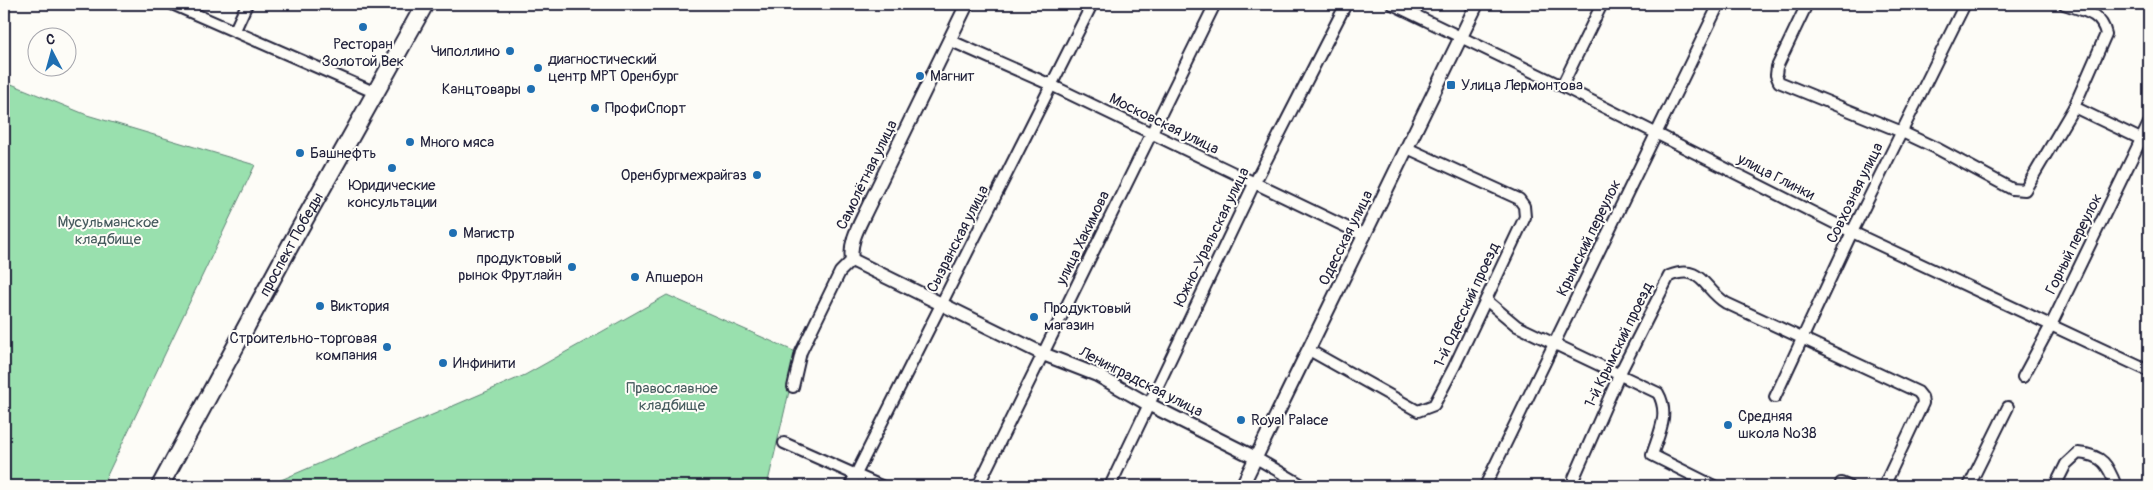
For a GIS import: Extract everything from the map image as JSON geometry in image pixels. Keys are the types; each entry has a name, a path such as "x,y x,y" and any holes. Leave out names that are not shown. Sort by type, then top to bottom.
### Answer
{"main road":[{"name":"проспект Победы","path":"160,486 425,4"}],"street":[{"path":"172,4 376,93"},
{"path":"235,30 247,4"},
{"name":"Самолётная улица","path":"852,260 850,251 856,233 967,4"},
{"name":"Сызранская улица","path":"850,486 1092,4"},
{"name":"улица Хакимова","path":"978,486 1215,4"},
{"name":"Южно-Уральская улица","path":"1110,486 1254,184 1346,4"},
{"name":"улица Глинки","path":"1392,4 1562,86 1852,232 2149,371"},
{"name":"Одесская улица","path":"1242,486 1310,350 1476,4"},
{"path":"1562,86 1602,4"},
{"name":"Крымский переулок","path":"1485,486 1719,4"},
{"path":"1807,4 1777,67 1776,76 1779,82 1902,132 1936,148 2012,190 2025,190 2074,106 2106,34 2104,24 2096,16 2064,4"},
{"name":"Совхозная улица","path":"1775,397 1852,232 1965,4"},
{"name":"Московская улица","path":"949,40 1051,85 1365,236"},
{"path":"2074,106 2145,141"},
{"name":"Горный переулок","path":"2023,377 2145,141 2149,123"},
{"name":"1-й Одесский проезд","path":"1310,350 1418,411 1427,409 1438,400 1525,217 1524,206 1518,199 1407,148"},
{"path":"793,387 806,343 840,272 852,260"},
{"name":"Ленинградская улица","path":"852,260 1043,354 1097,375 1148,404 1256,458 1304,486"},
{"name":"1-й Крымский проезд","path":"1574,486 1574,478 1620,374 1669,276 1680,272 1691,273 1702,279 1716,298 1918,392 1923,403 1884,486"},
{"path":"1486,300 1517,326 1658,393 1665,409 1664,421 1652,455 1714,486"},
{"path":"1969,486 2008,408"},
{"path":"784,443 882,486"},
{"path":"2055,486 2066,464 2078,454 2090,454 2102,460 2110,469 2116,486"}],"green space":[{"name":"Мусульманское кладбище","path":"4,81 87,115 255,165 102,486 4,486"},
{"name":"Православное кладбище","path":"667,295 798,353 767,486 267,486 525,375"}],"place":[{"name":"Ресторан Золотой Век","path":"363,27"},
{"name":"Чиполлино","path":"510,51"},
{"name":"диагностический центр МРТ Оренбург","path":"538,68"},
{"name":"Магнит","path":"920,76"},
{"name":"Улица Лермонтова","path":"1451,85"},
{"name":"Канцтовары","path":"531,89"},
{"name":"ПрофиСпорт","path":"595,108"},
{"name":"Много мяса","path":"410,142"},
{"name":"Башнефть","path":"300,153"},
{"name":"Юридические консультации","path":"392,168"},
{"name":"Оренбургмежрайгаз","path":"757,175"},
{"name":"Магистр","path":"453,233"},
{"name":"продуктовый рынок Фрутлайн","path":"572,267"},
{"name":"Апшерон","path":"635,277"},
{"name":"Виктория","path":"320,306"},
{"name":"Продуктовый магазин","path":"1034,317"},
{"name":"Строительно-торговая компания","path":"387,347"},
{"name":"Инфинити","path":"443,363"},
{"name":"Royal Palace","path":"1241,420"},
{"name":"Средняя школа №38","path":"1728,425"}]}
